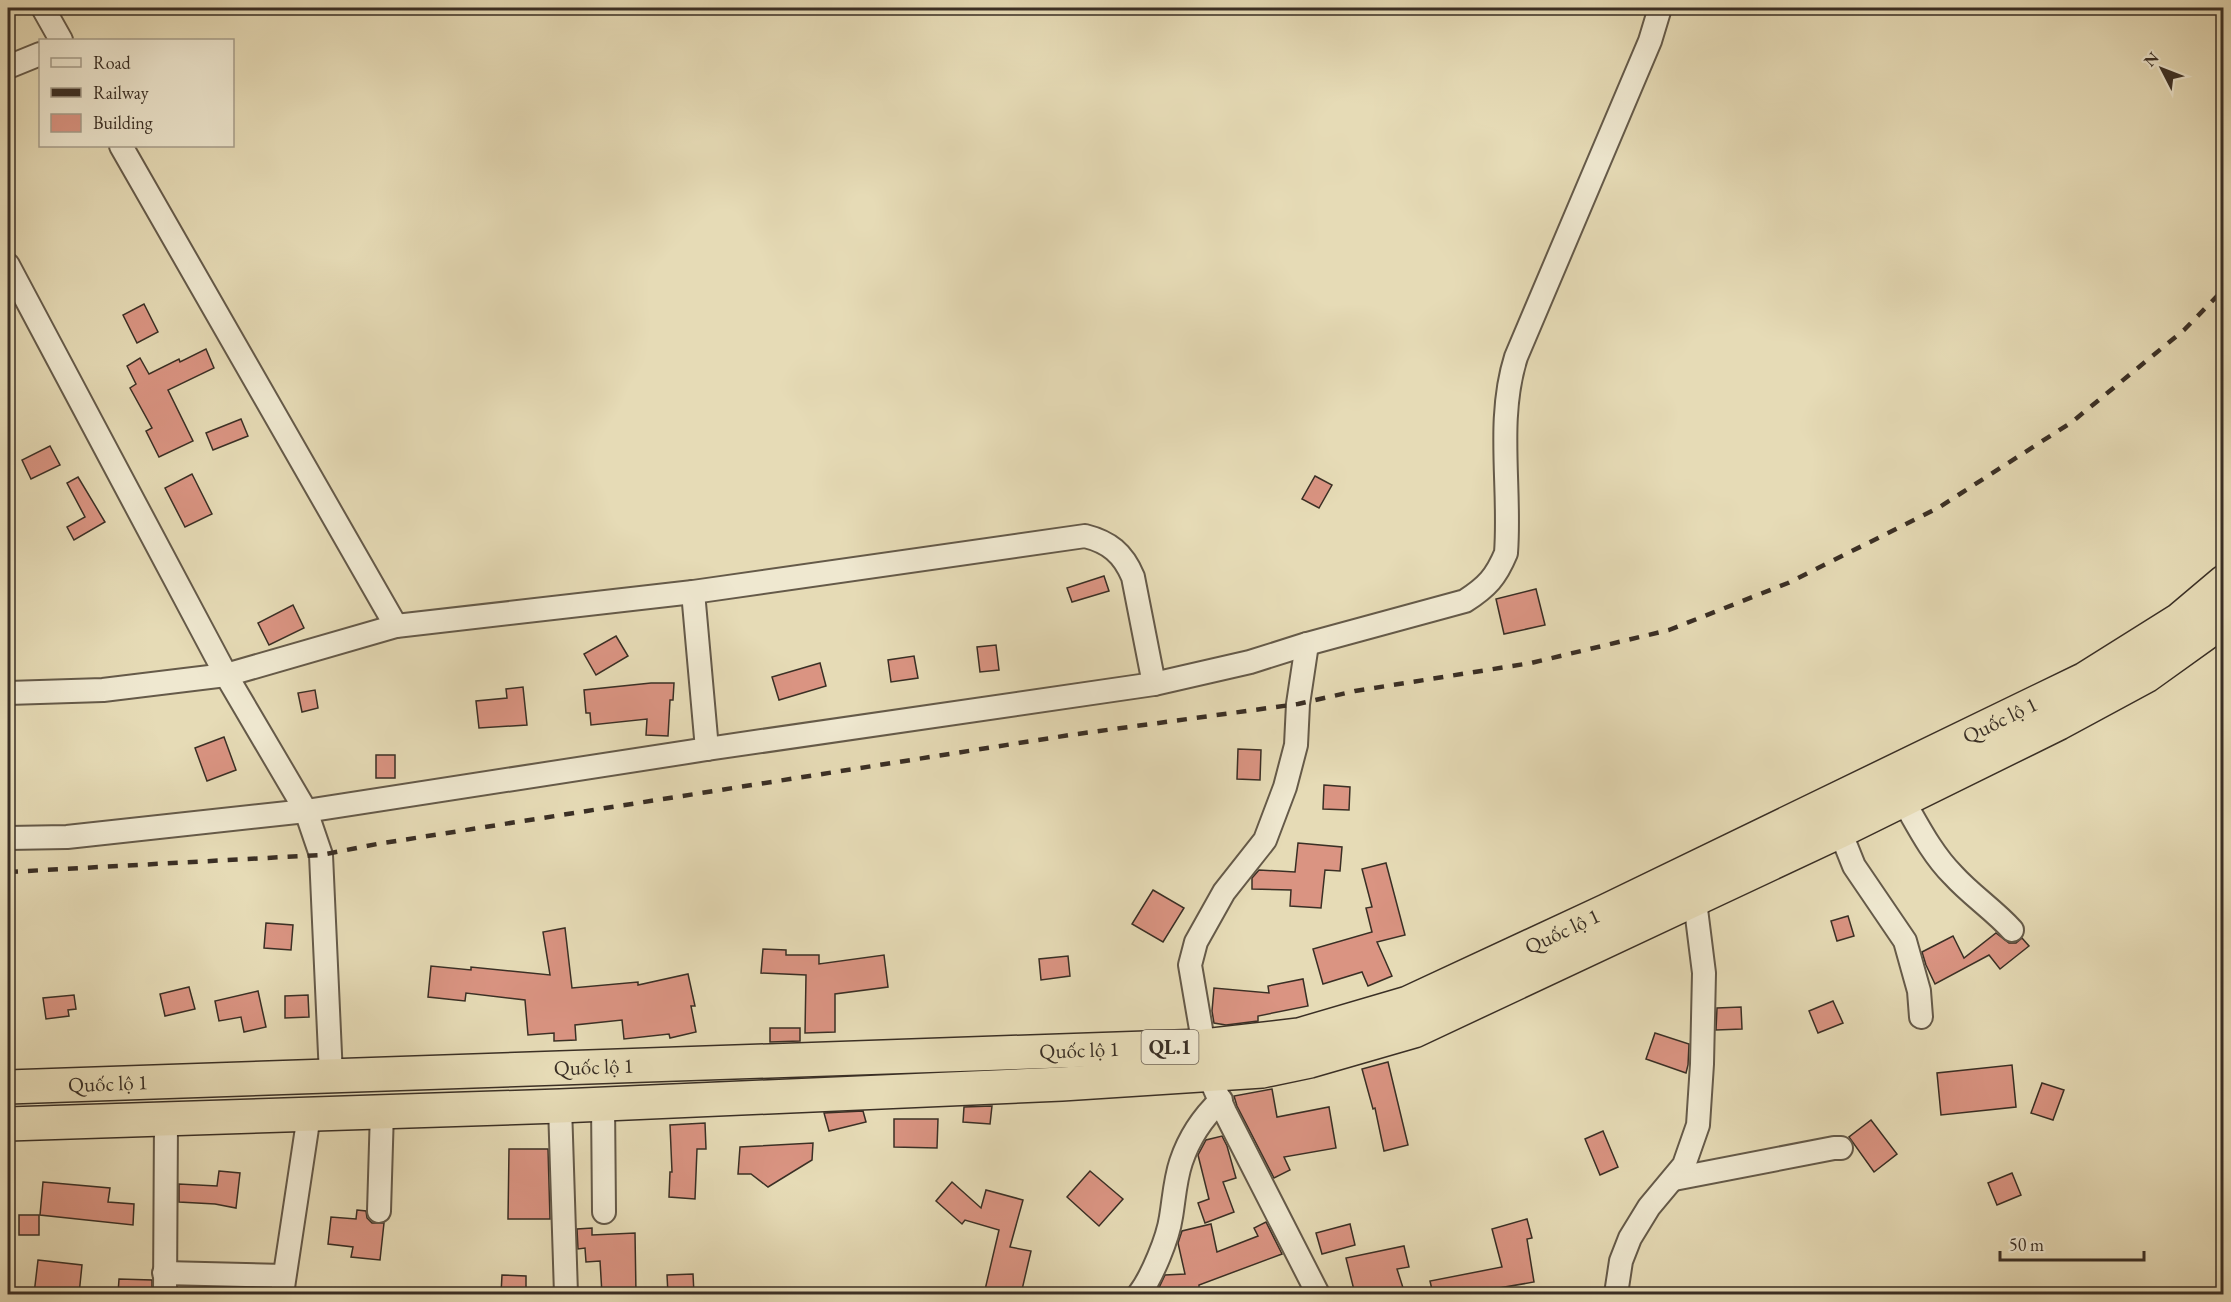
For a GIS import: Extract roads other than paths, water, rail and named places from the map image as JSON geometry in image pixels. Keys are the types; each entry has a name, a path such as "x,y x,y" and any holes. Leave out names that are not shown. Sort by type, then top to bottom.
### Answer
{"highway":[{"name":"Quốc lộ 1","path":"8,1088 331,1076 1212,1074 1299,1035 1408,1003 1606,911 2085,679 2179,620 2223,582"},
{"name":"Quốc lộ 1","path":"8,1124 560,1106 1062,1084 1262,1071 1310,1061 1414,1031 1840,831 2059,723 2146,676 2223,620"}],"street":[{"path":"44,8 60,39"},
{"path":"8,838 67,837 306,811 707,749 1154,684 1232,667 1465,601 1484,588 1499,571 1506,553 1508,534 1506,405 1510,374 1650,41 1660,8"},
{"path":"8,67 39,54"},
{"path":"122,147 396,626"},
{"path":"8,266 226,675 306,811 321,855 331,1076"},
{"path":"8,693 103,690 226,675 396,626 693,592 1085,536 1110,545 1127,563 1133,577 1154,684"},
{"path":"693,592 707,749"},
{"path":"1307,644 1298,704 1296,745 1285,787 1265,840 1224,892 1196,942 1192,953 1191,978 1212,1074 1225,1112 1317,1294"},
{"path":"1904,800 1923,834 1952,875 2002,918 2012,930"},
{"path":"1840,831 1854,866 1905,941 1919,991 1921,1017"},
{"path":"1616,1294 1621,1261 1630,1238 1649,1207 1674,1179 1690,1152 1699,1113 1704,974 1695,901"},
{"path":"1139,1294 1154,1267 1171,1220 1181,1162 1206,1114 1212,1074"},
{"path":"603,1103 604,1212"},
{"path":"560,1106 566,1294"},
{"path":"379,1211 382,1111"},
{"path":"165,1120 165,1284 283,1285 309,1115"},
{"path":"1674,1179 1841,1148"}],"railway":[{"path":"8,872 321,855 377,844 1070,735 1298,704 1355,691 1531,663 1669,630 1788,583 1938,508 2072,422 2184,330 2224,289"}]}
